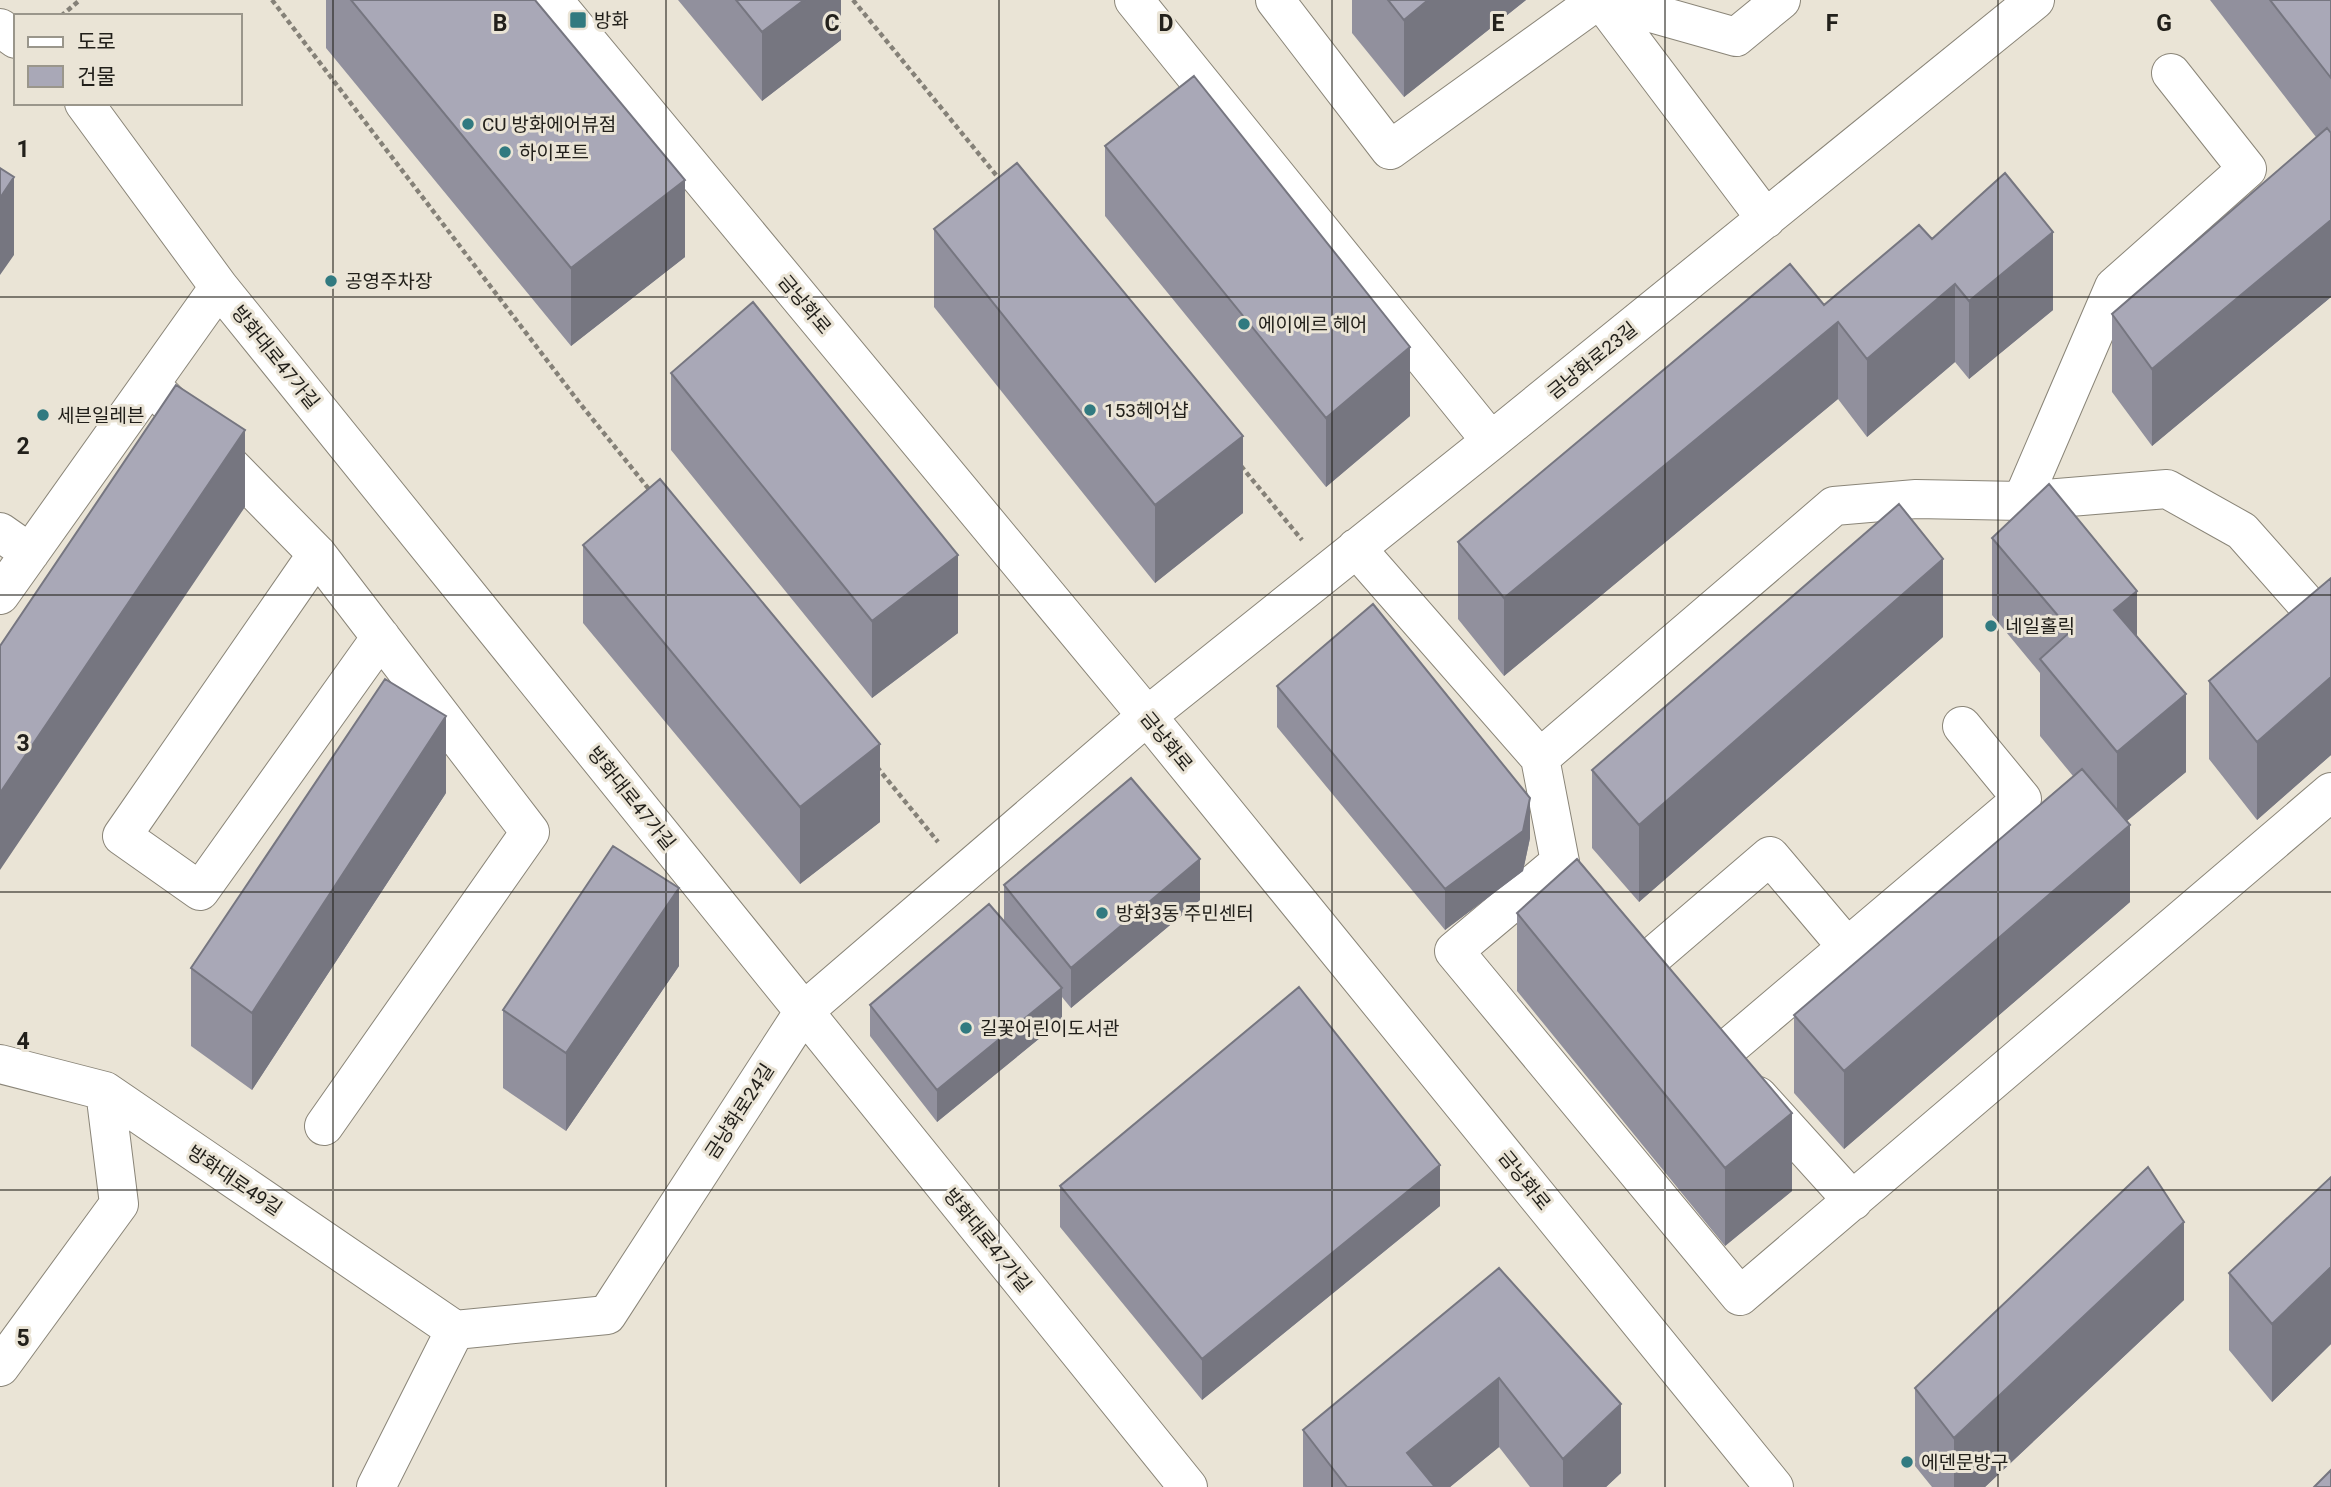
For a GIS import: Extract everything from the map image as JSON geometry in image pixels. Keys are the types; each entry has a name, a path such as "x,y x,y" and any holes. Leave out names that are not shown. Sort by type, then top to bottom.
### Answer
{"street":[{"name":"금낭화로","path":"554,0 1146,716 1759,1480"},
{"path":"1134,0 1492,441"},
{"path":"1275,0 1390,150 1601,0"},
{"path":"1601,0 1736,37 1782,0"},
{"path":"1601,0 1766,219"},
{"name":"금낭화로23길","path":"1146,716 1492,441 2035,0"},
{"path":"2022,501 2114,287 2247,169 2171,73"},
{"name":"방화대로47가길","path":"85,105 219,287 1188,1487"},
{"path":"0,595 15,543 150,384 219,287"},
{"path":"150,384 317,554 530,832 324,1126"},
{"path":"1539,758 1834,506 1916,499 2022,501 2167,489 2242,531 2318,617 2331,606"},
{"path":"317,554 122,836 200,891 381,637"},
{"path":"1342,559 1539,758 1560,862 1585,893"},
{"name":"금낭화로24길","path":"454,1330 607,1315 804,1011 1146,716"},
{"path":"1721,1054 2022,799 1962,726"},
{"path":"1560,862 1454,951 1740,1296 2331,792"},
{"path":"1644,964 1770,856 1847,947"},
{"path":"1619,933 1670,994"},
{"path":"1695,1024 1853,1201"},
{"name":"방화대로49길","path":"0,1064 105,1091 454,1330"},
{"path":"0,1367 118,1203 105,1091"},
{"path":"376,1487 454,1330"}],"path":[{"path":"63,14 80,0"},
{"path":"272,0 578,401 657,498"},
{"path":"853,0 1006,186"},
{"path":"1238,463 1342,559"},
{"path":"876,766 964,873"}],"building":[{"path":"351,0 535,0 685,180 571,268"},
{"path":"736,0 804,0 762,32"},
{"path":"1388,0 1428,0 1404,20"},
{"path":"2270,0 2331,0 2331,78"},
{"path":"1194,76 1410,347 1326,418 1105,146"},
{"path":"2327,128 2331,133 2331,220 2152,369 2112,314"},
{"path":"1017,163 1243,436 1155,505 934,229"},
{"path":"0,168 14,177 0,198"},
{"path":"2005,173 2053,232 1969,301 1955,284 1867,359 1838,322 1504,598 1458,542 1790,264 1824,305 1919,225 1932,239"},
{"path":"753,302 958,555 872,621 671,373"},
{"path":"176,385 245,430 0,793 0,646"},
{"path":"660,479 880,744 800,807 583,545"},
{"path":"2049,484 2137,591 2114,610 2186,694 2117,752 2040,659 2071,631 1992,538"},
{"path":"1899,504 1943,559 1639,825 1592,770"},
{"path":"2331,578 2331,677 2257,742 2209,681"},
{"path":"1373,604 1530,798 1523,831 1445,889 1277,686"},
{"path":"385,679 446,716 252,1013 191,968"},
{"path":"2082,769 2130,825 1844,1071 1794,1015"},
{"name":"방화3동 주민센터","path":"1131,778 1200,859 1071,968 1004,885"},
{"path":"613,846 679,888 566,1053 503,1010"},
{"path":"1577,859 1792,1113 1725,1168 1517,913"},
{"name":"길꽃어린이도서관","path":"989,904 1062,988 937,1090 870,1005"},
{"path":"1299,987 1440,1165 1202,1359 1060,1186"},
{"path":"2148,1167 2184,1222 1954,1438 1915,1388"},
{"path":"2331,1177 2331,1267 2272,1324 2229,1273"},
{"path":"1499,1268 1621,1404 1563,1459 1499,1378 1407,1453 1435,1487 1347,1487 1303,1430"},
{"path":"2331,1470 2331,1487 2314,1487"}],"place":[{"name":"방화","path":"578,20"},
{"name":"CU 방화에어뷰점","path":"468,124"},
{"name":"하이포트","path":"505,152"},
{"name":"공영주차장","path":"331,281"},
{"name":"에이에르 헤어","path":"1244,324"},
{"name":"153헤어샵","path":"1090,410"},
{"name":"세븐일레븐","path":"43,415"},
{"name":"네일홀릭","path":"1991,626"},
{"name":"방화3동 주민센터","path":"1102,913"},
{"name":"길꽃어린이도서관","path":"966,1028"},
{"name":"에덴문방구","path":"1907,1462"}]}
